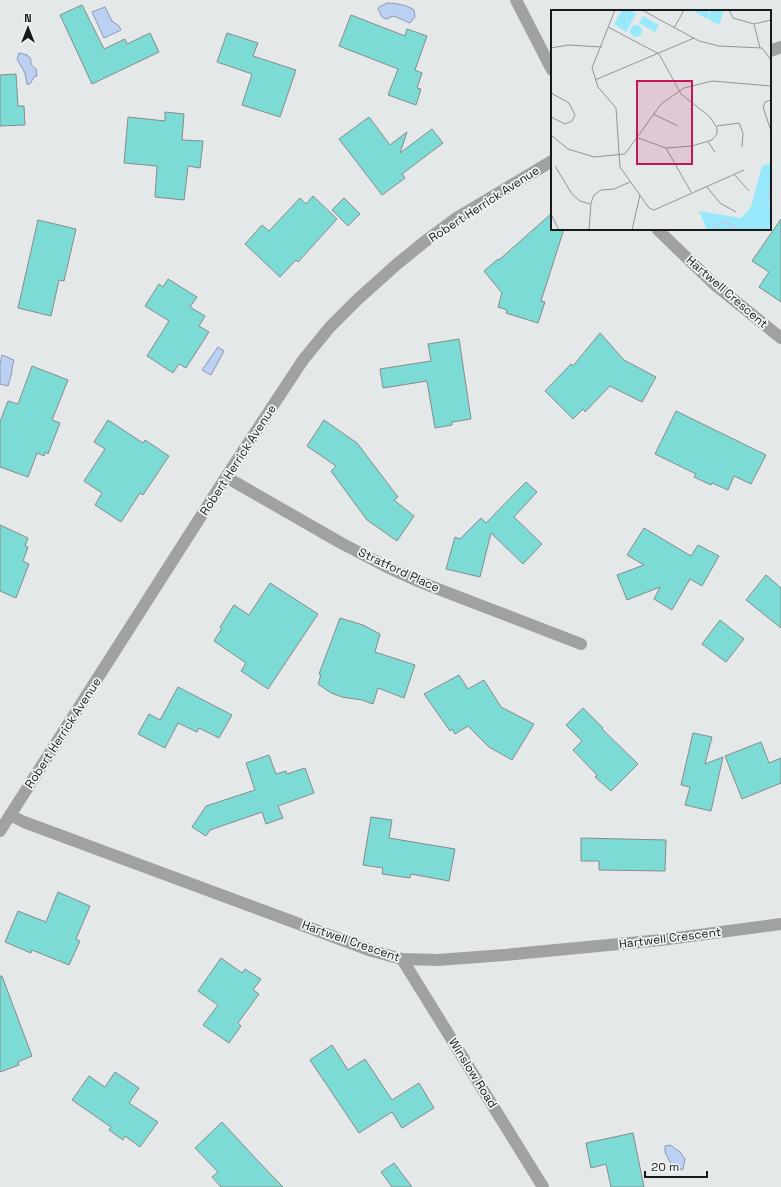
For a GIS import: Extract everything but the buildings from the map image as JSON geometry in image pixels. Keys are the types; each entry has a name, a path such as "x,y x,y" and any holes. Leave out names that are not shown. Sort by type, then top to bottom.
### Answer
{"street":[{"path":"516,0 551,68"},
{"path":"771,51 781,47"},
{"name":"Robert Herrick Avenue","path":"0,831 226,477 303,360 330,327 397,264 455,219 551,162"},
{"name":"Hartwell Crescent","path":"659,230 714,284 781,338"},
{"name":"Stratford Place","path":"226,477 341,543 387,567 420,582 581,644"},
{"name":"Hartwell Crescent","path":"10,815 32,825 364,948 402,959 438,960 512,954 661,940 781,924"},
{"name":"Winslow Road","path":"402,959 543,1187"}],"water":[{"path":"387,3 394,3 411,8 414,10 415,17 410,23 394,16 386,19 382,17 378,9"},
{"path":"105,7 112,21 119,26 121,30 104,38 92,12"},
{"path":"19,53 27,55 31,59 32,65 36,69 37,76 34,77 30,84 27,84 25,73 17,59"},
{"path":"218,347 224,351 211,375 202,370"},
{"path":"2,355 14,360 8,386 0,384 0,364"},
{"path":"670,1145 680,1152 685,1159 683,1169 679,1170 673,1168 665,1152 665,1146"}]}
